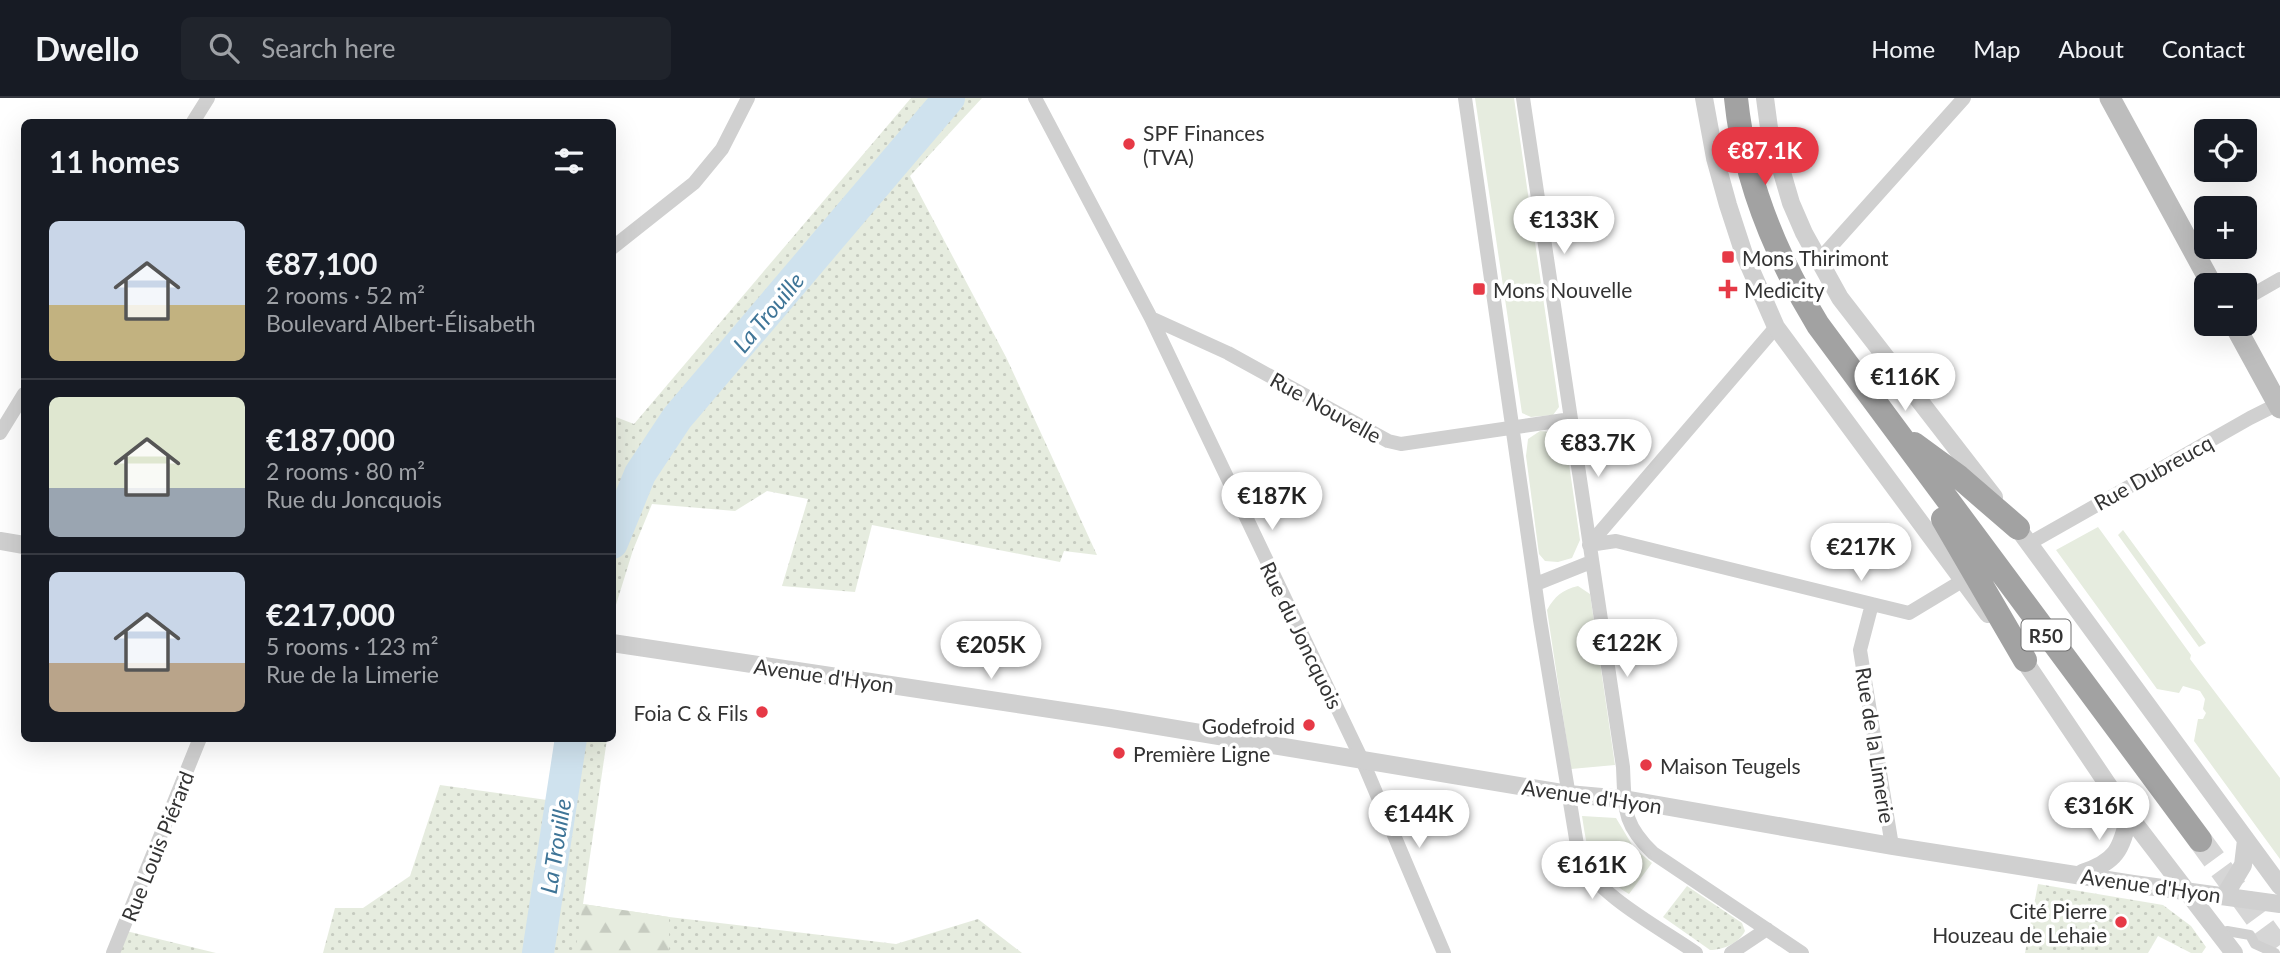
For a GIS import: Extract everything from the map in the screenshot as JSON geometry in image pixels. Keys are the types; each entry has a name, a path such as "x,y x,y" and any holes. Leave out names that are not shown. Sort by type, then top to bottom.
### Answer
{"highway":[{"path":"1729,98 1737,148 1773,240"},
{"name":"R50","path":"1736,98 1744,149 1773,240 1818,325 2200,841"},
{"path":"1894,429 1959,477 2024,535"},
{"path":"1894,429 2025,660"}],"main road":[{"path":"2110,98 2205,273"},
{"path":"2241,336 2279,406"}],"street":[{"path":"195,119 208,98"},
{"path":"616,245 694,183 722,149 748,98"},
{"name":"Rue du Joncquois","path":"1035,98 1151,318 1363,762 1444,953"},
{"path":"1465,98 1542,633 1579,857 1585,870 1613,897 1696,953"},
{"path":"1523,98 1623,767 1628,821 1637,837 1653,853 1802,953"},
{"path":"1704,98 1714,158 1728,205 1744,254 1776,327 1962,581 2025,660 2129,816 2234,953"},
{"path":"1765,98 1769,128 1791,204 1840,298 2024,535 2280,886"},
{"path":"1818,260 1964,98"},
{"path":"2257,292 2280,279"},
{"name":"Rue Nouvelle","path":"1151,318 1228,353 1388,441 1401,444 1571,419"},
{"path":"1589,545 1776,327"},
{"path":"0,433 21,399"},
{"name":"Rue Dubreucq","path":"2024,535 2279,406"},
{"path":"0,541 21,544"},
{"path":"1589,545 1616,541 1909,613 1962,581"},
{"path":"1536,584 1591,562"},
{"name":"Rue de la Limerie","path":"1872,604 1860,650 1892,846"},
{"name":"Avenue d'Hyon","path":"616,644 1110,718 1363,762 1568,794 1624,799 1892,846 2280,904"},
{"name":"Rue Louis Piérard","path":"113,953 198,742"},
{"path":"2077,875 2103,867 2125,834 2129,816"},
{"path":"2225,895 2243,865 2246,840"},
{"path":"1731,953 1767,929"},
{"path":"2227,931 2250,935 2255,944 2274,953"}],"green space":[{"path":"911,98 982,98 910,176 1006,357 1097,555 1064,551 1060,562 872,525 855,592 782,586 808,499 767,491 735,511 652,504 633,550 616,605 616,417 634,424"},
{"path":"1475,98 1514,98 1559,407 1553,415 1531,417 1522,413"},
{"path":"1540,431 1557,436 1567,450 1580,540 1572,558 1558,562 1545,561 1539,554 1526,456 1528,439"},
{"path":"2098,527 2191,655 2190,659 2280,778 2280,859 2194,741 2198,719 2203,719 2206,713 2203,709 2205,699 2200,691 2183,686 2179,693 2157,689 2056,550"},
{"path":"2123,530 2206,643 2199,647 2118,535"},
{"path":"1578,586 1590,594 1615,765 1571,769 1547,610 1560,594"},
{"path":"554,742 607,742 583,904 896,944 978,919 1022,953 323,953 335,908 363,908 410,876 440,785 547,800"},
{"path":"1582,816 1616,818 1634,848 1652,863 1629,894 1606,878 1594,862 1587,844"},
{"name":"Cité Pierre Houzeau de Lehaie","path":"2038,884 2163,905 2191,926 2206,947 2202,953 2191,953 2158,936 2148,953 2025,953"},
{"path":"1687,886 1742,923 1745,931 1739,939 1720,949 1710,950 1663,917"},
{"path":"583,904 669,917 669,953 575,953"},
{"path":"122,930 216,953 113,953"}],"waterway":[{"name":"La Trouille","path":"616,533 640,474 677,418 949,98"},
{"name":"La Trouille","path":"538,953 570,742"}],"tunnel":[{"path":"2200,840 2280,950"}],"place":[{"name":"SPF Finances (TVA)","path":"1129,144"},
{"name":"Mons Thirimont","path":"1728,257"},
{"name":"Mons Nouvelle","path":"1479,289"},
{"name":"Medicity","path":"1728,289"},
{"name":"Foia C & Fils","path":"762,712"},
{"name":"Godefroid","path":"1309,725"},
{"name":"Première Ligne","path":"1119,753"},
{"name":"Maison Teugels","path":"1646,765"},
{"name":"Cité Pierre Houzeau de Lehaie","path":"2121,922"}]}
